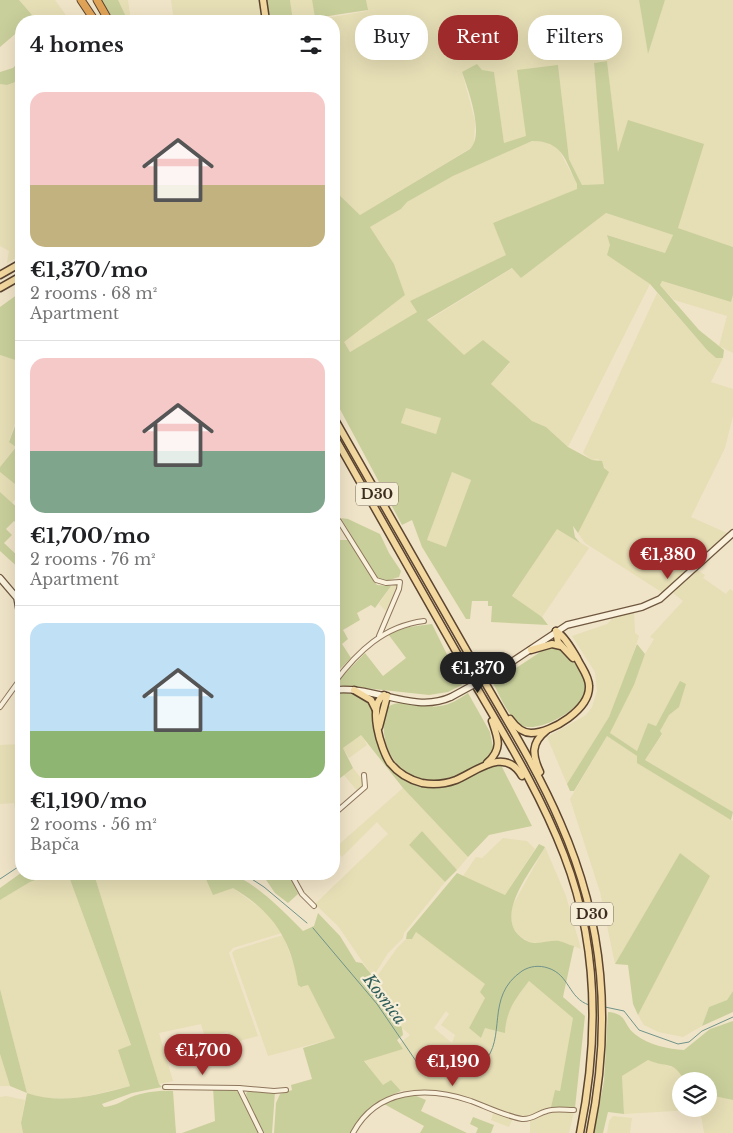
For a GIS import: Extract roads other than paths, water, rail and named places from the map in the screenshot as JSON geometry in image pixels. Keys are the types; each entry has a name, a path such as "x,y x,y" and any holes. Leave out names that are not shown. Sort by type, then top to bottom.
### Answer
{"highway":[{"path":"81,0 91,15"},
{"path":"97,0 106,15"}],"main road":[{"path":"263,0 265,15"},
{"path":"0,275 15,266"},
{"path":"0,288 15,279"},
{"name":"D30","path":"340,429 544,788 567,836 586,892 595,926 603,995 600,1080 590,1133"},
{"name":"D30","path":"340,447 490,710 534,790 561,847 586,930 594,995 590,1078 580,1133"},
{"path":"556,631 556,639 561,646 579,663"},
{"path":"544,788 533,749 536,740 551,727 576,713 587,699 589,682 561,634 556,631"},
{"path":"531,650 552,644 561,646"},
{"path":"354,690 371,700 377,710"},
{"path":"386,696 378,702 380,742 389,761 400,772 416,781 428,784 448,783 484,765 499,761 510,763 516,767 534,790"},
{"path":"378,728 386,696"},
{"path":"496,703 522,730 532,733 551,727"},
{"path":"484,765 494,756 499,745 498,735 490,710"}],"street":[{"path":"340,523 376,580 386,583 400,582 399,589 379,636"},
{"path":"340,690 354,690 423,702 440,702 451,698 495,673 556,631 575,622 642,606 660,599 733,533"},
{"path":"0,578 15,592"},
{"path":"340,677 379,636 397,626 424,621"},
{"path":"0,707 15,686"},
{"path":"340,809 365,787 364,775"},
{"path":"294,880 302,894 314,906"},
{"path":"165,1087 286,1090"},
{"path":"239,1088 261,1133"},
{"path":"353,1133 359,1122 378,1104 403,1094 440,1094 469,1101 521,1119 528,1119 552,1110 574,1110"}],"waterway":[{"name":"Kosnica","path":"0,879 15,869"},
{"name":"Kosnica","path":"253,880 307,923"},
{"name":"Kosnica","path":"313,928 377,1004 418,1064 444,1072"},
{"name":"Kosnica","path":"454,1073 476,1067 483,1063 490,1053 494,1042 503,993 510,981 525,969 541,966 555,971 577,997 589,1005"},
{"name":"Kosnica","path":"605,1007 624,1011 639,1030 678,1044 689,1042 702,1031 733,1017"}]}
